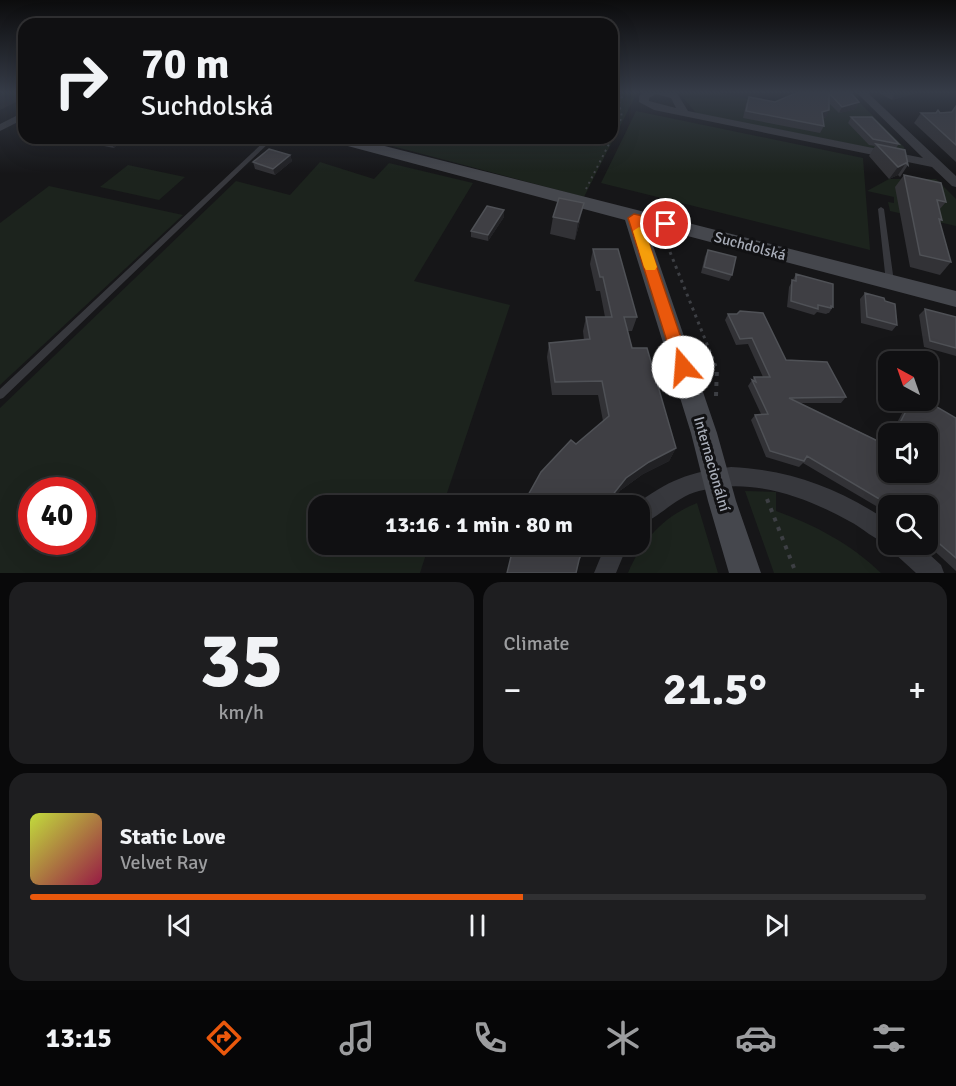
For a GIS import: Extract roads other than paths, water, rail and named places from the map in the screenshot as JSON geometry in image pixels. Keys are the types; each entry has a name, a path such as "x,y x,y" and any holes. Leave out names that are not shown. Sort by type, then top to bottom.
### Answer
{"street":[{"path":"0,128 15,120"},
{"path":"717,120 937,164"},
{"path":"890,120 956,183"},
{"name":"Suchdolská","path":"356,144 634,218 956,299"},
{"name":"Internacionální","path":"634,218 701,422 745,573"},
{"path":"650,506 680,487 716,477 758,477 808,490 834,500 878,528"},
{"path":"605,573 612,555"},
{"path":"913,555 933,573"}],"lane":[{"path":"0,395 265,144"},
{"path":"881,209 890,282"}]}
